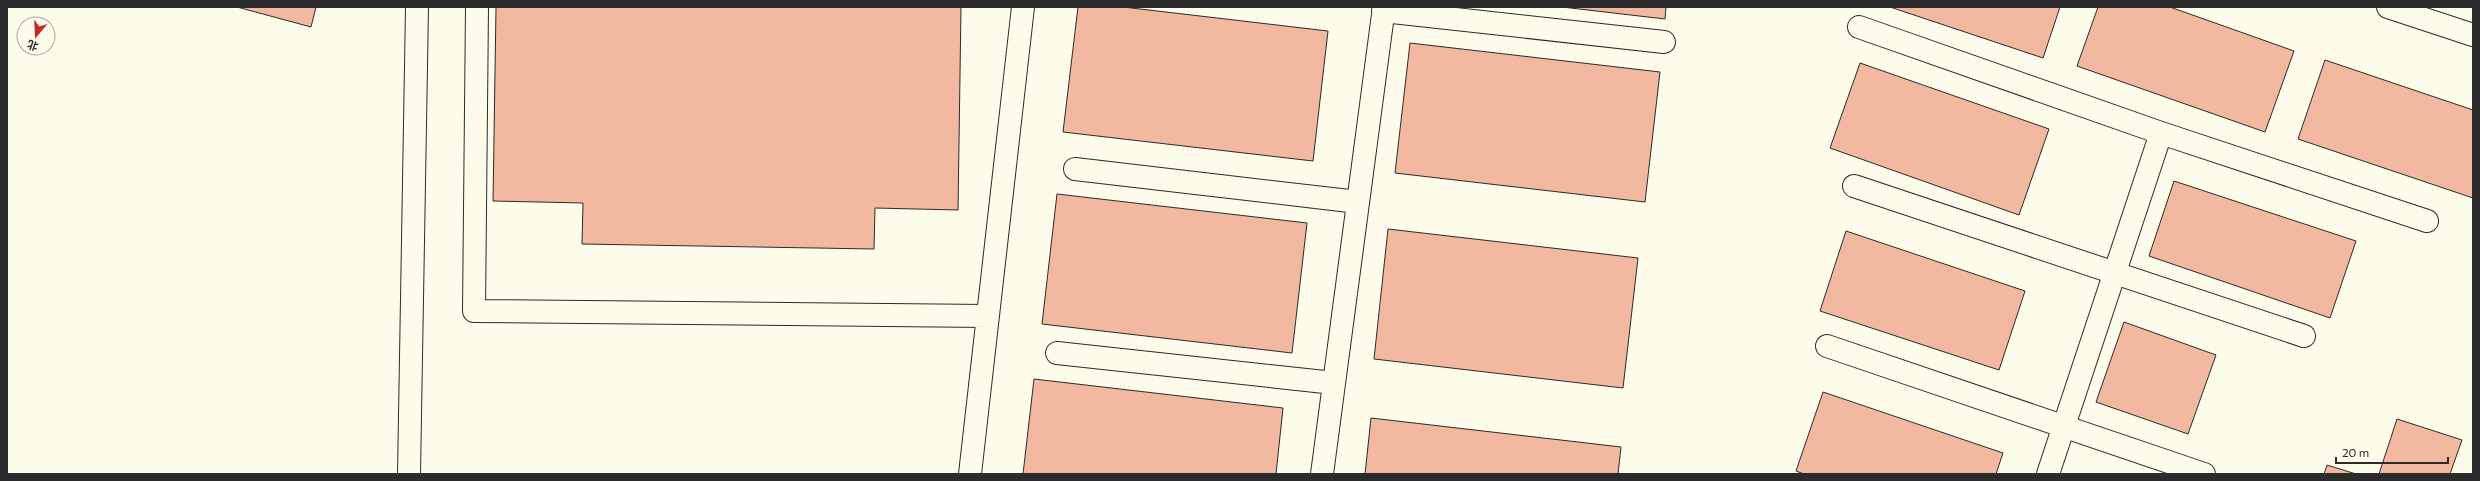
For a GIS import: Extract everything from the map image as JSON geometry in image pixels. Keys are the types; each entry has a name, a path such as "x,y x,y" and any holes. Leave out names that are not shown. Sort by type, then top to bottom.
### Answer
{"street":[{"path":"409,474 417,7"},
{"path":"477,7 474,311 987,316"},
{"path":"970,474 1023,7"},
{"path":"2388,7 2473,35"},
{"path":"1322,474 1383,9 1664,42"},
{"path":"1859,27 2161,133 2427,221"},
{"path":"2048,474 2161,133"},
{"path":"1075,170 1358,202"},
{"path":"1854,186 2304,336"},
{"path":"1826,346 2204,474"},
{"path":"1057,353 1334,383"}],"building":[{"path":"237,7 316,7 311,27"},
{"path":"496,7 961,7 958,210 875,208 874,249 582,244 583,203 493,201"},
{"path":"1078,7 1123,7 1328,31 1313,161 1063,132"},
{"path":"1562,7 1666,7 1665,19"},
{"path":"1890,7 2060,7 2043,58"},
{"path":"2098,7 2170,7 2294,51 2265,132 2077,66"},
{"path":"1410,43 1660,72 1645,202 1395,173"},
{"path":"2325,60 2473,110 2473,198 2298,139"},
{"path":"1860,63 2049,129 2019,215 1830,148"},
{"path":"2174,181 2356,241 2330,318 2149,256"},
{"path":"1057,194 1307,223 1292,353 1042,324"},
{"path":"1388,229 1638,258 1623,388 1374,359"},
{"path":"1846,231 2025,291 1999,370 1820,311"},
{"path":"2124,322 2216,355 2188,434 2096,402"},
{"path":"1034,379 1283,408 1276,474 1023,474"},
{"path":"1823,392 2003,453 1996,474 1804,474 1796,471"},
{"path":"1371,418 1621,447 1618,474 1365,474"},
{"path":"2397,419 2462,440 2450,474 2379,474"},
{"path":"2327,465 2356,474 2324,474"}]}
